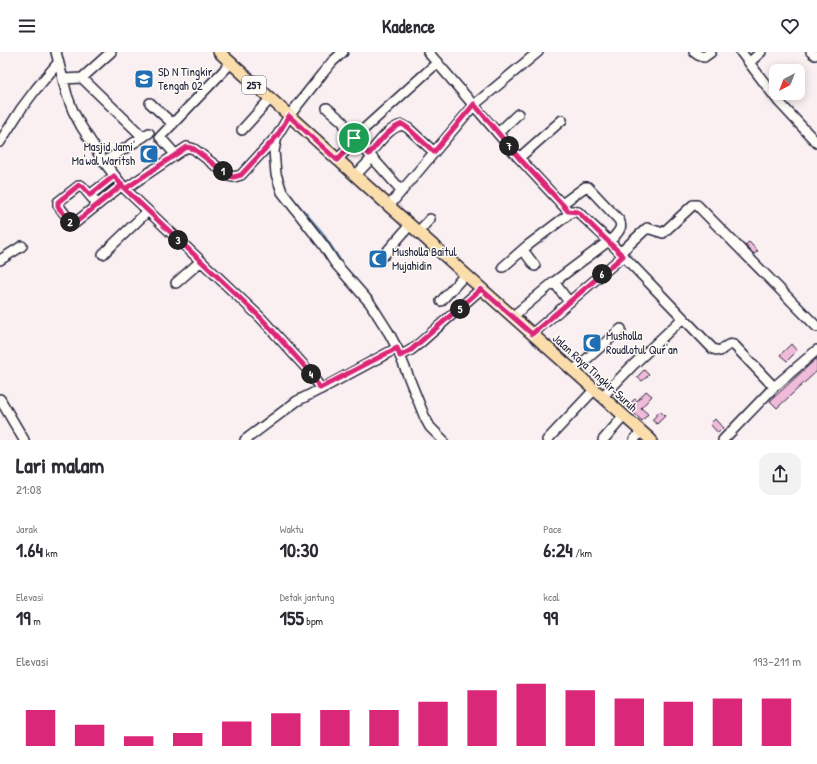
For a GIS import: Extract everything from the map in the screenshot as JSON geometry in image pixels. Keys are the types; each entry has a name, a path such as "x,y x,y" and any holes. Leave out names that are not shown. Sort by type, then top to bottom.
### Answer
{"main road":[{"name":"Jalan Raya Tingkir-Suruh","path":"219,52 337,160 624,416 637,436 651,440"}],"street":[{"path":"56,52 67,96 80,126 114,176 123,187 261,318 308,370 320,388"},
{"path":"63,79 82,78 111,52"},
{"path":"97,204 80,184 58,202 58,207 73,223 97,204 187,147 191,148 229,176 234,177 241,175 277,136 332,62 343,52"},
{"path":"428,52 519,158 568,211 578,212 608,240 717,351 720,351 731,344 734,345 774,387"},
{"path":"389,206 474,104 538,52"},
{"path":"694,52 704,57 711,52"},
{"path":"741,52 779,102 817,143"},
{"path":"750,62 761,52"},
{"path":"337,160 352,144 354,138 438,62"},
{"path":"0,142 20,109 58,63"},
{"path":"176,154 160,138 231,63"},
{"path":"82,78 146,135 104,162"},
{"path":"242,130 270,99"},
{"path":"150,103 173,124"},
{"path":"327,108 343,122 346,129 402,191"},
{"path":"498,133 518,114"},
{"path":"519,158 562,120"},
{"path":"355,176 391,130 402,124 434,152"},
{"path":"277,136 274,151 276,174 282,192 324,246 335,263 370,303 389,332 401,353 425,418 430,427 443,440"},
{"path":"90,195 114,176"},
{"path":"512,317 619,231 621,224 611,210 588,187 585,187 562,204"},
{"path":"532,334 569,302 647,228 663,233 693,205 697,205 817,327"},
{"path":"103,254 148,211"},
{"path":"503,267 573,211"},
{"path":"384,255 414,229 430,219"},
{"path":"0,260 22,246"},
{"path":"523,250 535,266"},
{"path":"176,283 201,261"},
{"path":"442,301 465,275"},
{"path":"554,282 569,302"},
{"path":"244,440 297,401 320,388 401,353 420,343 481,289"},
{"path":"547,440 598,393 631,367 683,318"},
{"path":"573,371 621,329"},
{"path":"723,440 774,387 817,350"},
{"path":"0,400 24,440"},
{"path":"603,440 624,416"}],"building":[{"path":"749,242 758,251 754,254 745,245"},
{"path":"791,344 797,351 787,361 780,355"},
{"path":"817,358 817,371 777,408 770,401"},
{"path":"644,370 649,375 642,381 637,377"},
{"path":"646,391 652,396 641,408 648,414 642,421 627,406 635,399 637,401"},
{"path":"660,411 665,416 657,424 652,420"},
{"path":"715,419 723,428 718,433 710,424"}],"waterway":[{"path":"295,201 322,232 346,269"}],"place":[{"name":"SD N Tingkir Tengah 02","path":"144,79"},
{"name":"Masjid Jami' Ma'wal Waritsh","path":"149,154"},
{"name":"Musholla Baitul Mujahidin","path":"378,259"},
{"name":"Musholla Roudlotul Qur'an","path":"592,343"}],"route":[{"path":"354,138 352,144 337,160 289,116 277,136 241,175 234,177 229,176 194,149 187,147 125,189 122,185 75,223 71,222 58,207 58,202 80,184 90,195 114,176 122,185 125,189 261,318 308,370 320,388 397,348 400,356 411,350 481,289 532,334 623,256 578,212 568,211 519,158 474,104 434,152 402,124 391,130 369,154 354,138"}]}
